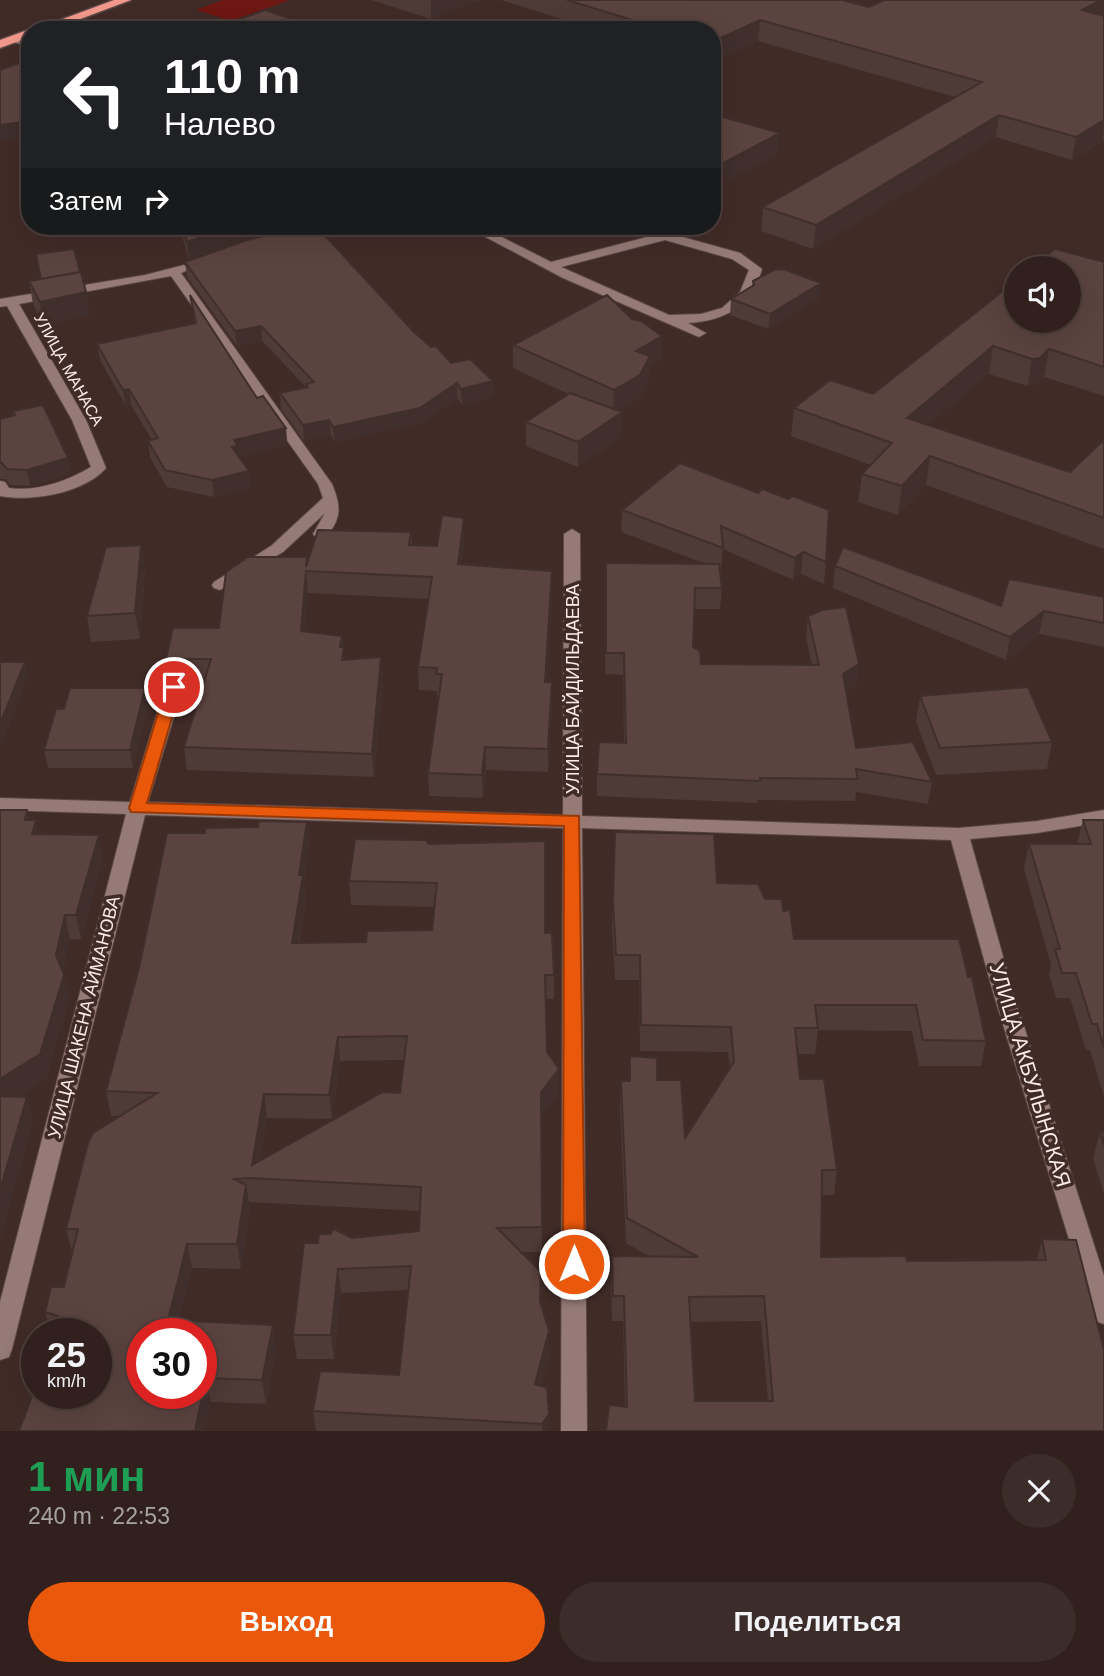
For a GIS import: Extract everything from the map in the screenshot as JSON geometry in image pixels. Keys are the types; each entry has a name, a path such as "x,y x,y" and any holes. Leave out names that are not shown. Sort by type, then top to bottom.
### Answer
{"highway":[{"path":"66,21 125,0"},
{"path":"0,44 21,36"}],"street":[{"path":"14,38 21,41"},
{"path":"489,235 549,266 699,333"},
{"path":"549,266 670,235"},
{"path":"659,315 708,319 732,306 753,286 756,269 736,256 664,236"},
{"name":"УЛИЦА МАНАСА","path":"0,485 3,492 28,493 85,478 99,468 79,420 6,302 174,272 200,264"},
{"path":"174,272 307,455 331,499 332,521 321,534"},
{"path":"220,585 277,549 331,499"},
{"name":"УЛИЦА БАЙДИЛЬДАЕВА","path":"572,534 574,1431"},
{"name":"УЛИЦА ШАКЕНА АЙМАНОВА","path":"0,1349 137,808 174,687"},
{"path":"0,804 960,834 1037,827 1104,816"},
{"name":"УЛИЦА АКБУЛЫНСКАЯ","path":"960,834 1003,992 1104,1314"}],"shaded area":[{"path":"223,0 290,0 231,21 196,10"}],"building":[{"path":"567,0 842,0 869,7 884,0 1101,0 1082,10 1104,16 1104,120 1076,137 999,115 816,225 763,207 982,82 760,20 721,38 721,21 636,21"},
{"path":"265,10 297,21 235,21"},
{"path":"21,62 21,122 0,125 0,70"},
{"path":"721,117 780,133 721,164"},
{"path":"185,235 208,235 187,242"},
{"path":"268,235 324,235 431,347 436,346 451,363 470,359 493,381 461,389 457,383 420,408 333,427 329,420 303,425 280,393 308,387 306,384 314,382 261,326 235,331 185,262"},
{"path":"74,249 80,272 41,279 36,254"},
{"path":"1055,249 1104,262 1104,367 1049,349 1040,358 1032,359 993,346 907,418 1070,472 1104,440 1104,518 930,456 902,486 862,474 892,443 794,408 830,380 873,394 1004,290 1004,333 1081,333 1081,256 1046,256"},
{"path":"783,269 821,283 770,314 731,299 754,285 753,281 774,270"},
{"path":"81,272 86,292 40,302 29,281"},
{"path":"190,295 257,398 263,396 286,428 234,440 238,446 232,447 249,471 212,480 165,470 148,441 158,438 129,389 123,390 97,344 196,323"},
{"path":"607,295 632,319 641,321 662,336 636,351 650,356 640,375 614,390 513,345"},
{"path":"570,393 622,412 578,442 526,422"},
{"path":"43,405 68,458 27,470 7,469 0,463 0,419 15,415 13,411"},
{"path":"680,463 758,493 762,489 788,499 793,496 829,510 826,562 803,552 795,558 721,526 723,548 622,510"},
{"path":"442,515 464,518 458,564 552,571 545,682 552,682 548,749 485,747 482,775 428,773 442,674 436,674 437,668 418,667 432,577 306,571 301,631 342,636 342,660 381,657 372,754 184,747 211,659 166,659 173,628 219,628 226,572 248,557 307,557 306,567 318,530 411,532 409,545 437,546"},
{"path":"141,545 135,613 87,616 106,547"},
{"path":"843,547 1001,606 1009,579 1104,597 1104,623 1044,611 1010,637 835,566"},
{"path":"606,563 719,564 722,588 695,588 693,647 700,651 701,664 819,665 808,616 822,610 846,607 859,664 843,674 856,748 913,742 932,782 856,769 858,779 760,778 760,781 597,774 599,742 626,743 624,653 606,653"},
{"path":"0,662 25,662 0,724"},
{"path":"1028,687 1052,742 940,748 920,696"},
{"path":"70,688 145,688 130,750 44,750 56,709 64,709"},
{"path":"0,810 27,810 25,820 36,820 32,834 99,835 76,915 65,915 56,955 64,975 40,1054 0,1079"},
{"path":"1083,820 1104,820 1104,1048 1097,1024 1092,1024 1076,973 1062,973 1055,949 1060,949 1029,844 1091,844"},
{"path":"259,821 307,822 299,875 303,875 292,943 366,942 367,931 432,930 437,883 349,881 355,839 425,840 429,844 545,841 545,933 552,933 554,975 545,975 547,1052 559,1069 541,1092 542,1227 497,1228 541,1272 540,1301 549,1331 535,1384 547,1388 549,1414 542,1424 313,1411 320,1371 399,1375 411,1266 338,1269 331,1335 293,1335 304,1243 318,1243 319,1234 330,1234 334,1229 352,1238 419,1231 421,1187 250,1178 234,1179 246,1185 237,1244 187,1244 168,1318 126,1318 126,1409 200,1409 195,1431 19,1431 27,1409 112,1409 112,1318 57,1318 45,1312 51,1287 64,1287 78,1229 66,1229 88,1143 93,1133 157,1093 106,1091 139,968 167,833 205,833 205,828 258,827","holes":["407,1036 400,1093 383,1092 252,1165 264,1094 329,1095 338,1037"]},
{"path":"615,832 714,834 717,883 758,884 765,899 782,899 783,911 790,910 794,939 959,939 968,977 972,977 986,1041 923,1040 916,1005 815,1005 818,1028 795,1028 800,1079 824,1079 837,1170 822,1170 821,1257 906,1256 907,1261 1046,1260 1042,1239 1076,1240 1104,1350 1104,1431 606,1431 609,1405 627,1407 624,1296 613,1296 612,1256 698,1257 627,1218 621,1081 630,1081 630,1056 657,1058 657,1080 681,1080 685,1138 734,1062 731,1027 641,1025 640,955 616,955 613,902","holes":["764,1296 773,1401 695,1401 689,1297"]},
{"path":"0,1096 27,1097 0,1190"},
{"path":"217,1322 273,1325 262,1380 217,1378"}],"route":[{"path":"174,687 137,808 573,820 574,1264"}]}
